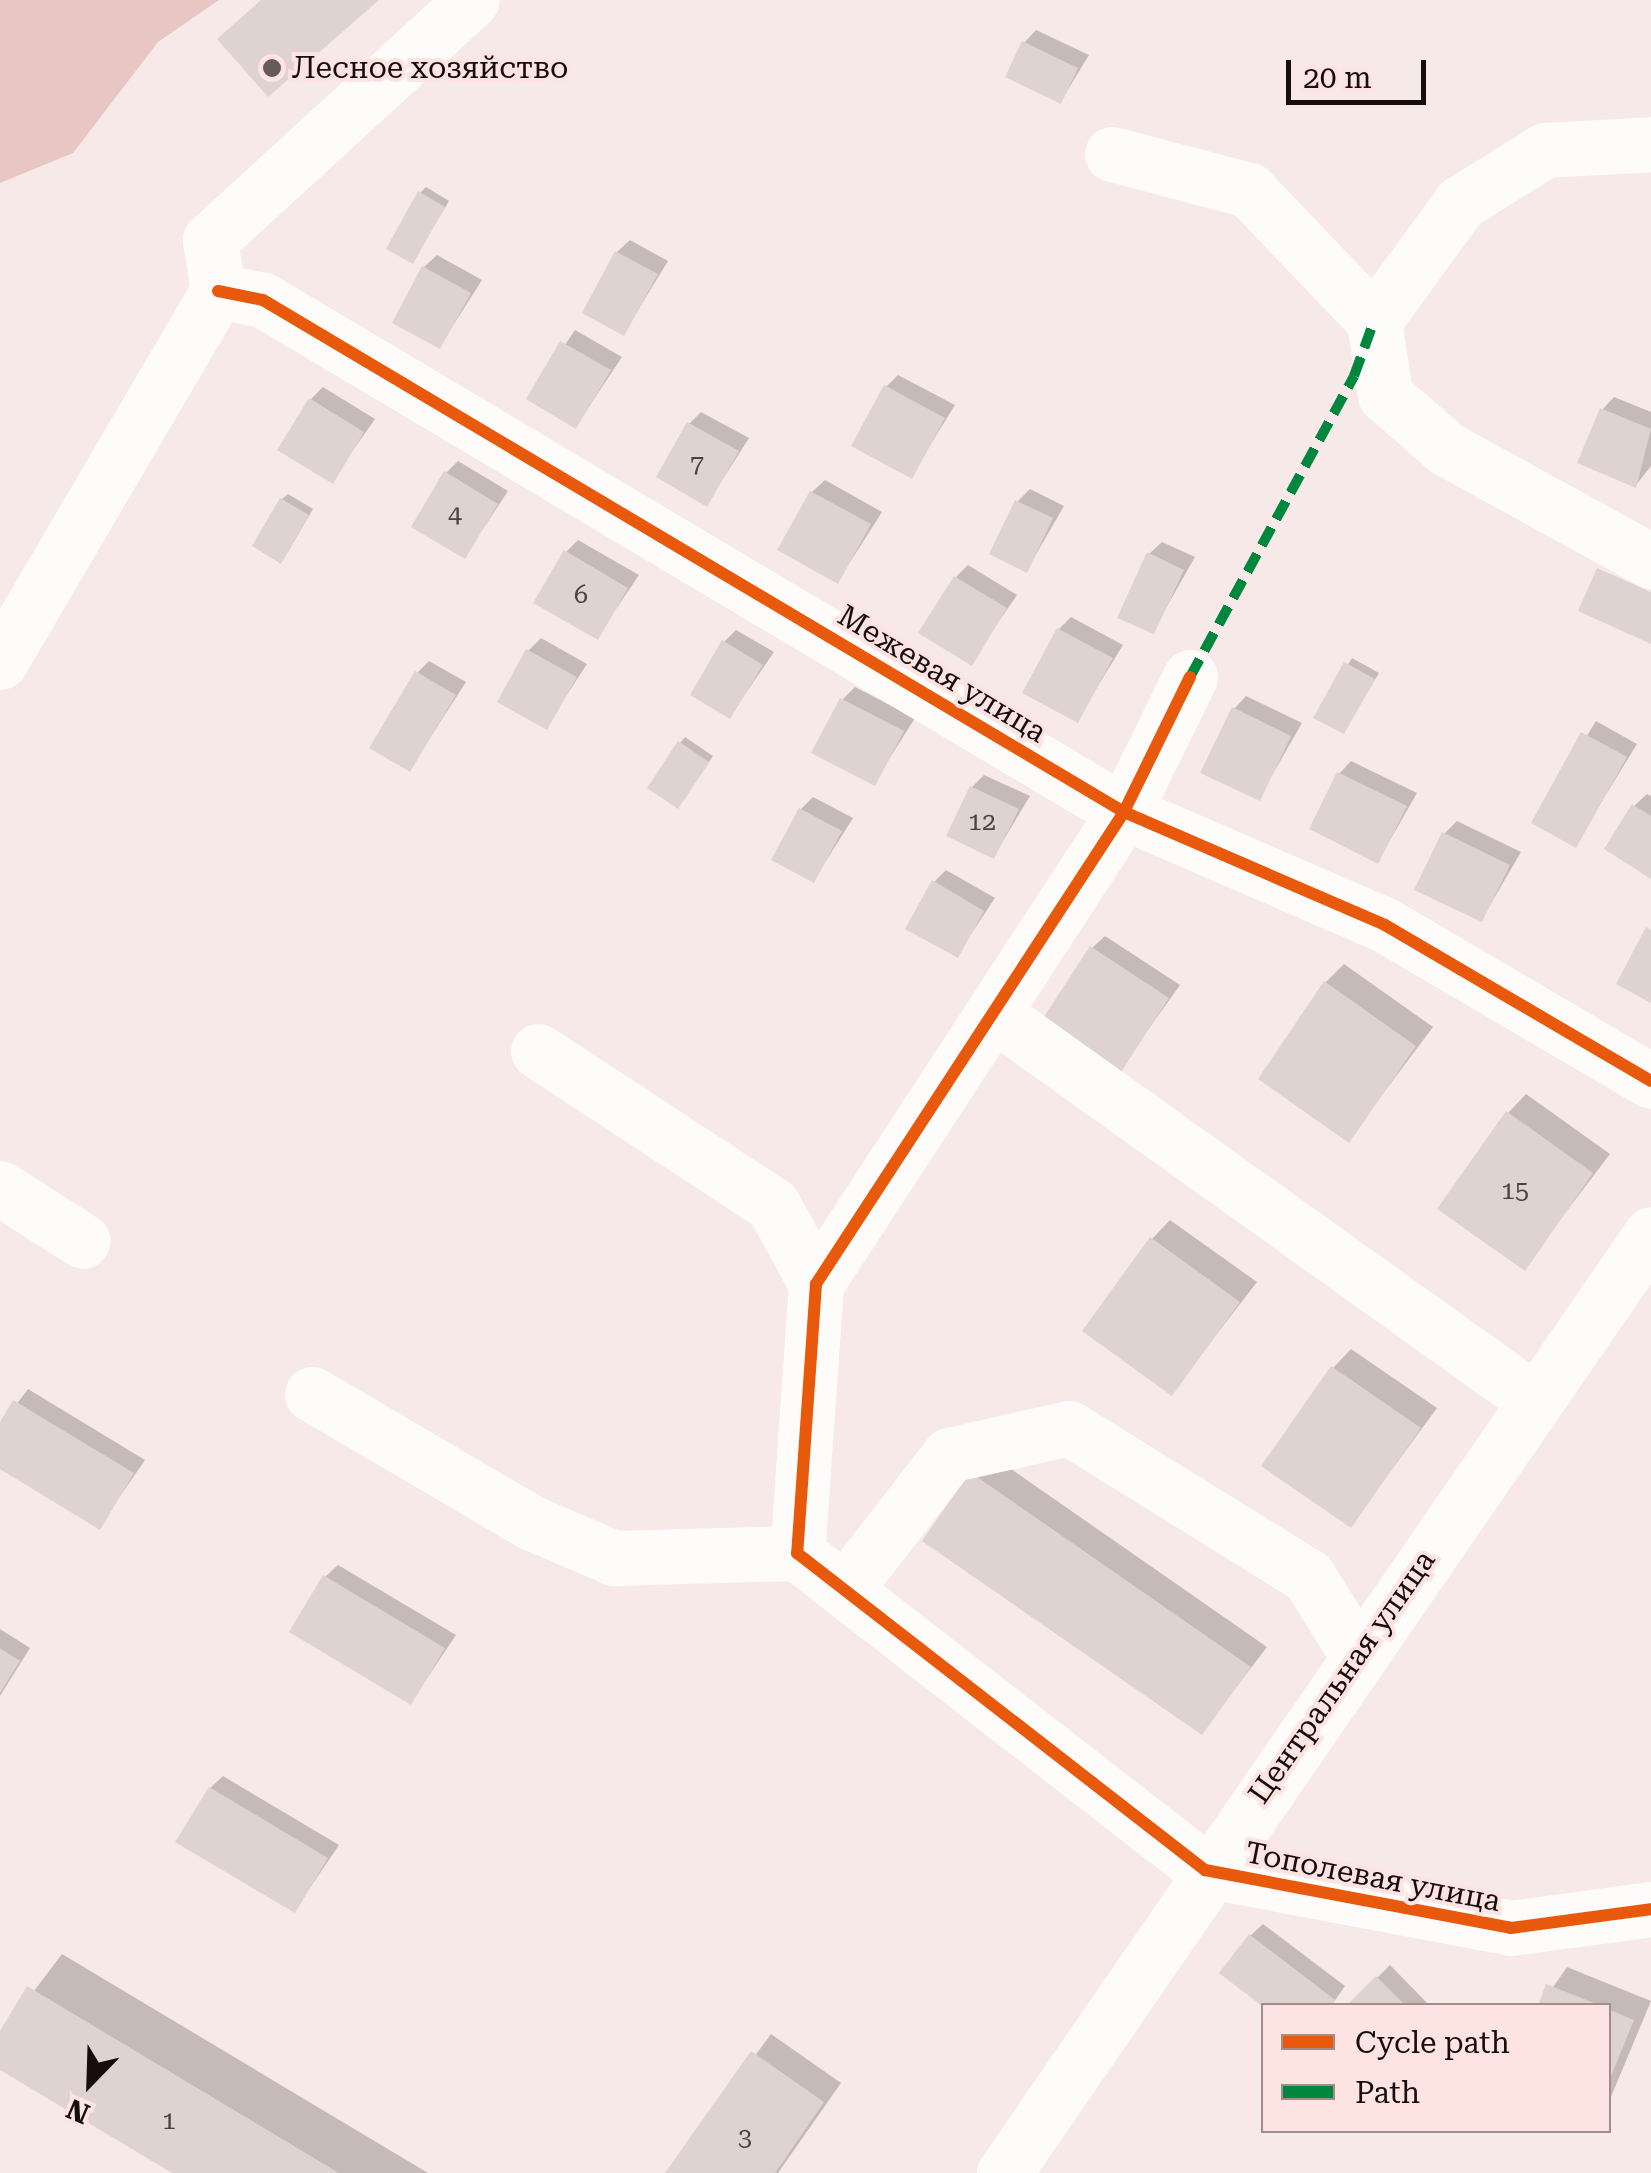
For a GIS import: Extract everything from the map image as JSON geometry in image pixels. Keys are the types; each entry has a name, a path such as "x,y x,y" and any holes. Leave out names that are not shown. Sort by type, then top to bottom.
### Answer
{"street":[{"path":"0,662 218,291 210,240 472,0"},
{"path":"1374,321 1460,203 1544,150 1651,144"},
{"path":"1112,154 1249,190 1374,321 1384,395 1447,449 1651,561"},
{"name":"Межевая улица","path":"218,291 263,300 1124,812 1385,925 1651,1081"},
{"path":"797,1553 816,1284 1124,812 1190,677"},
{"path":"992,1014 1536,1400"},
{"path":"538,1050 772,1206 816,1284"},
{"path":"0,1188 83,1241"},
{"name":"Центральная улица","path":"1004,2173 1204,1870 1651,1234"},
{"path":"312,1394 532,1523 614,1558 797,1553 1204,1870"},
{"path":"846,1588 949,1455 1069,1428 1308,1576 1358,1656"},
{"name":"Тополевая улица","path":"1204,1870 1511,1928 1651,1909"}],"shaded area":[{"path":"0,0 219,0 158,42 73,153 0,183"}],"building":[{"name":"Лесное хозяйство","path":"261,0 379,0 268,97 217,39"},
{"path":"1022,41 1078,68 1061,104 1005,77"},
{"path":"418,191 445,207 413,264 386,249"},
{"path":"615,251 658,274 624,336 582,313"},
{"path":"422,266 471,293 440,349 392,323"},
{"path":"560,341 611,370 576,429 526,399"},
{"path":"884,385 945,418 912,479 851,446"},
{"path":"309,398 364,432 333,484 277,450"},
{"path":"1600,408 1651,429 1636,488 1577,463"},
{"path":"687,422 739,451 707,507 656,477"},
{"path":"444,471 498,504 465,559 411,527"},
{"path":"810,491 871,524 838,584 777,550"},
{"path":"280,498 309,515 281,564 252,546"},
{"path":"1015,500 1053,518 1027,573 989,554"},
{"path":"564,550 628,588 598,640 533,603"},
{"path":"1147,552 1184,570 1154,634 1117,618"},
{"path":"1597,568 1651,592 1651,644 1578,611"},
{"path":"954,576 1007,608 972,666 918,633"},
{"path":"1057,628 1113,658 1078,723 1022,693"},
{"path":"722,640 763,665 730,719 690,695"},
{"path":"526,649 577,677 547,730 497,702"},
{"path":"1344,662 1375,679 1344,734 1313,718"},
{"path":"415,671 456,695 410,772 369,748"},
{"path":"840,698 904,731 875,786 811,753"},
{"path":"1232,707 1291,736 1260,801 1200,773"},
{"path":"1581,732 1627,757 1576,848 1531,823"},
{"path":"678,741 709,762 678,809 647,788"},
{"path":"1337,772 1407,806 1378,864 1309,829"},
{"path":"970,786 1019,809 994,859 946,836"},
{"path":"1632,804 1651,816 1651,879 1604,849"},
{"path":"799,808 842,831 814,883 771,860"},
{"path":"1442,832 1510,865 1482,922 1414,890"},
{"path":"932,880 984,911 958,958 905,929"},
{"path":"1646,927 1651,930 1651,1003 1616,984"},
{"path":"1090,946 1169,998 1119,1075 1040,1023"},
{"path":"1324,981 1416,1046 1349,1143 1258,1079"},
{"path":"1506,1111 1593,1173 1525,1271 1437,1209"},
{"path":"1150,1237 1240,1302 1172,1396 1082,1331"},
{"path":"1331,1366 1421,1428 1351,1528 1261,1466"},
{"path":"13,1400 134,1473 100,1530 0,1469 0,1422"},
{"path":"970,1472 1251,1667 1202,1735 922,1541"},
{"path":"323,1575 445,1648 411,1705 289,1632"},
{"path":"0,1648 20,1661 0,1693"},
{"path":"209,1787 328,1858 295,1913 175,1842"},
{"path":"1249,1934 1335,2000 1261,2005 1219,1973"},
{"path":"1376,1976 1403,2003 1349,2003"},
{"path":"1546,1984 1594,2003 1539,2003"},
{"path":"27,1986 339,2173 172,2173 0,2070 0,2031"},
{"path":"1611,2010 1634,2020 1611,2076"},
{"path":"751,2051 824,2102 775,2173 665,2173"}],"marked path":[{"path":"1190,677 1354,376 1374,321"}],"cycle path":[{"path":"218,291 263,300 1124,812 1385,925 1651,1081"},
{"path":"1190,677 1124,812 816,1284 797,1553 1205,1870 1511,1928 1651,1909"}],"place":[{"name":"Лесное хозяйство","path":"272,68"}]}
